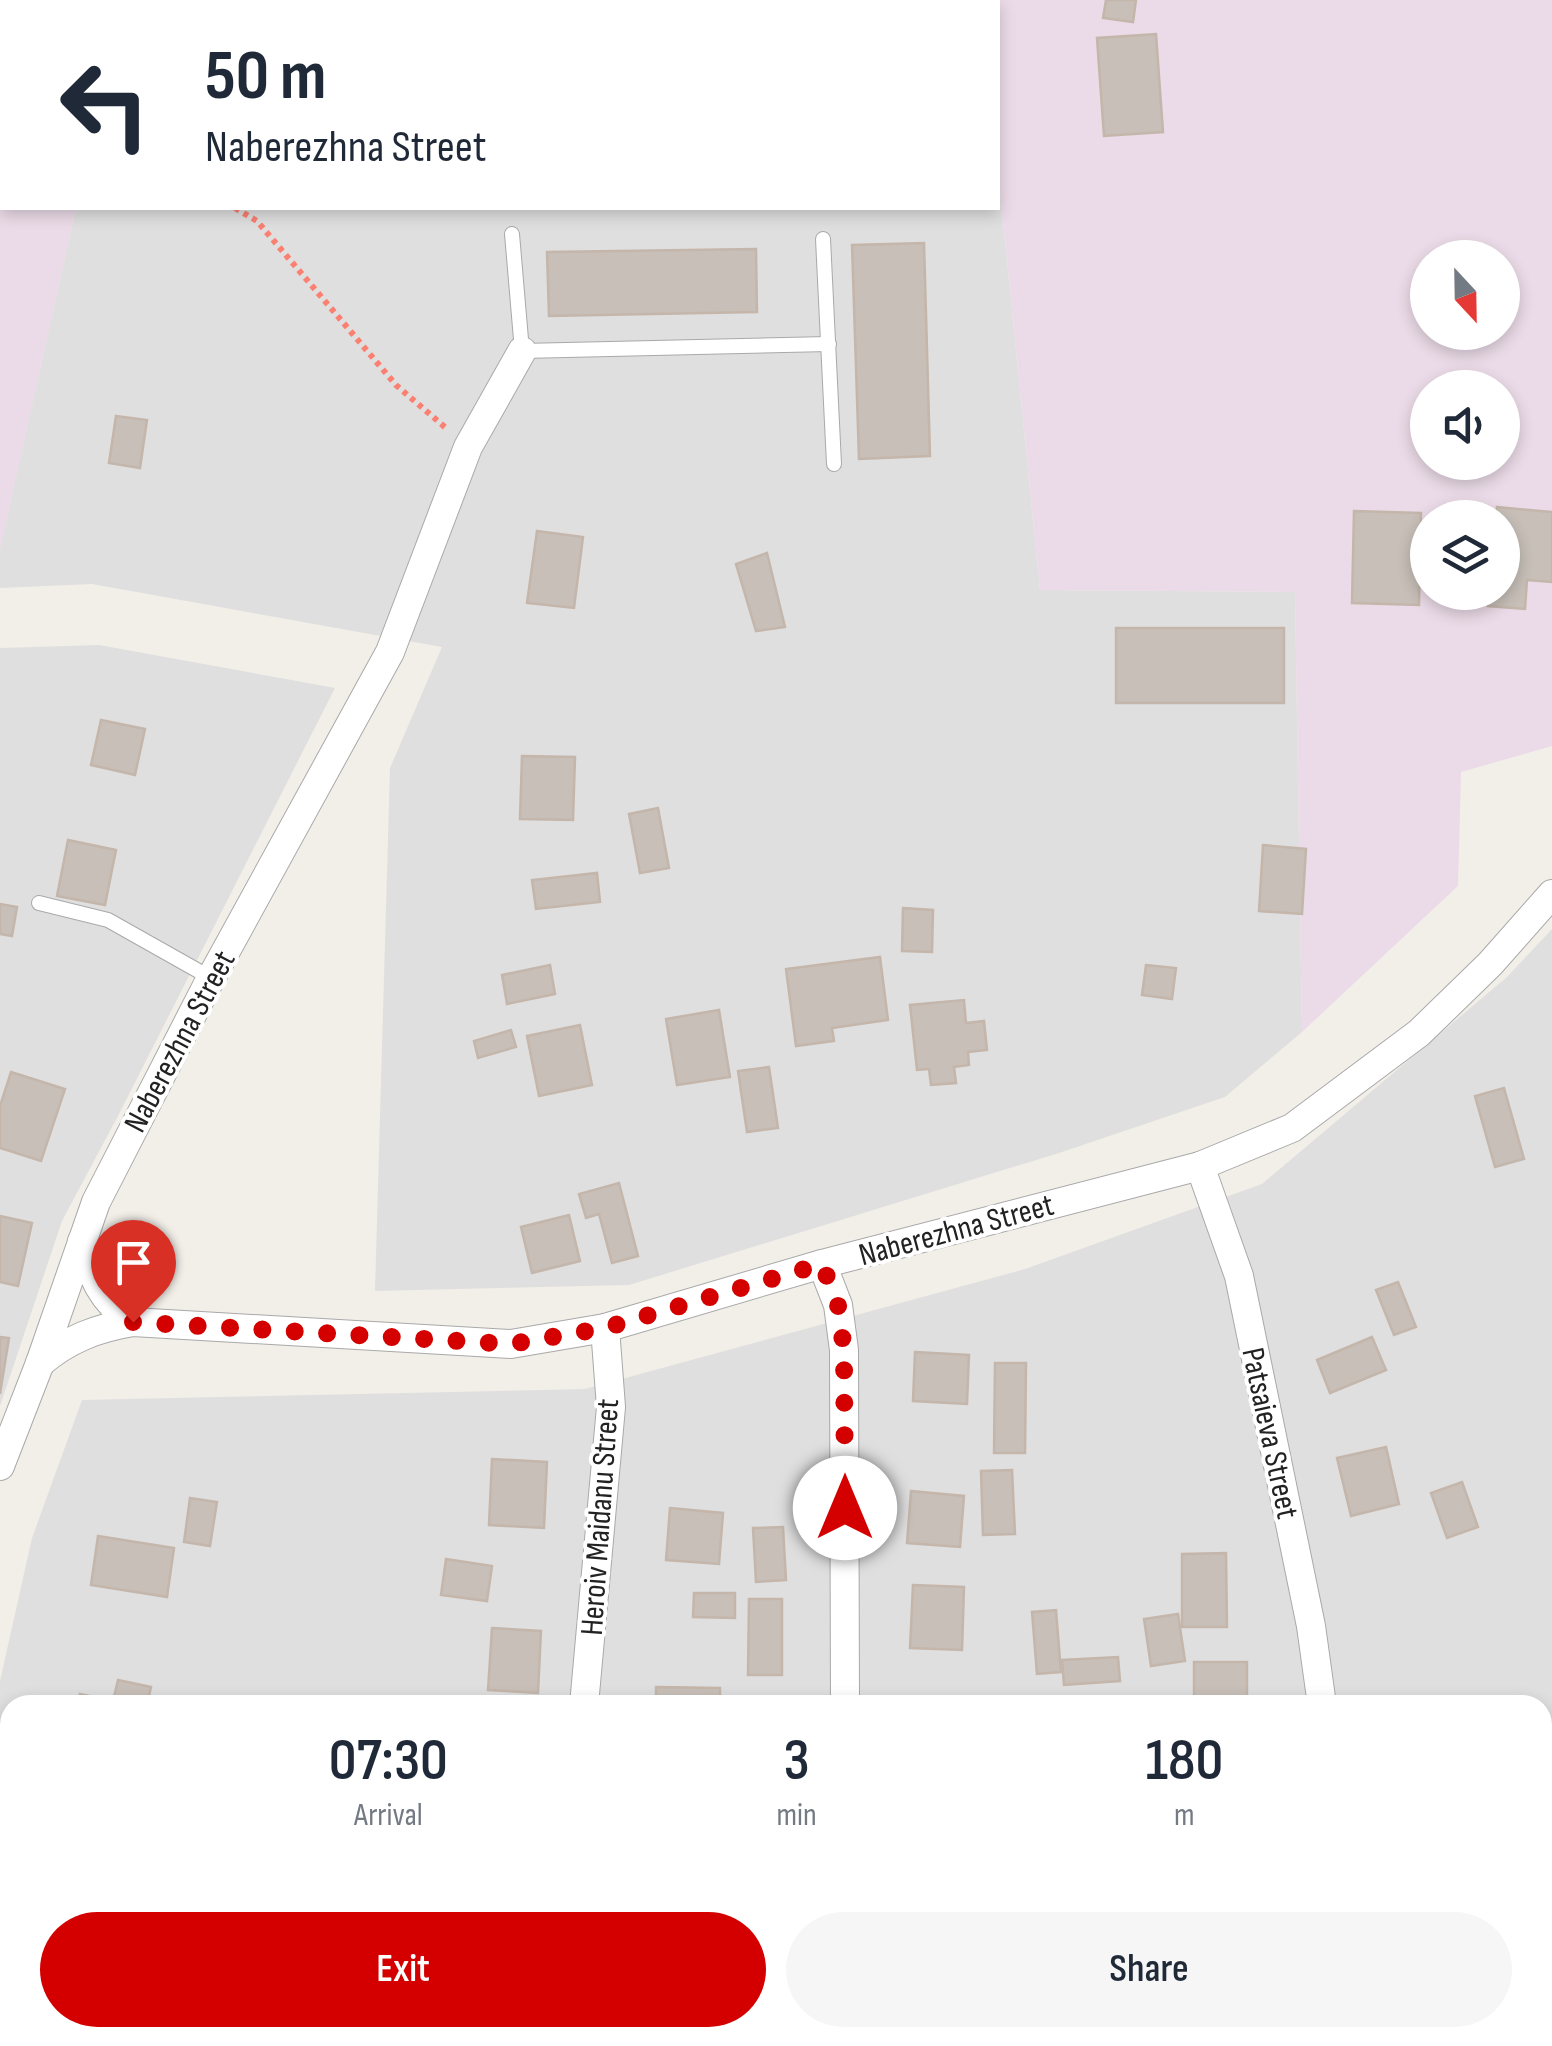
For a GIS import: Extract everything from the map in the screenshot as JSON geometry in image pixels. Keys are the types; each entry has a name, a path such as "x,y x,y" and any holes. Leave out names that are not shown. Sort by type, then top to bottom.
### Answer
{"street":[{"name":"Naberezhna Street","path":"1,1462 96,1202 210,978 390,652 468,447 522,351"},
{"name":"Naberezhna Street","path":"40,1363 78,1337 133,1322 511,1344 605,1328 822,1264 1200,1166 1292,1128 1419,1034 1490,964 1552,894"},
{"name":"Patsaieva Street","path":"1200,1166 1239,1276 1311,1626 1321,1695"},
{"path":"82,1241 97,1286 113,1307 133,1322"},
{"path":"822,1264 838,1305 844,1350 846,1695"},
{"name":"Heroiv Maidanu Street","path":"585,1695 611,1406 605,1328"}],"lane":[{"path":"512,234 522,351 828,344"},
{"path":"824,239 834,464"},
{"path":"39,903 108,920 210,978"}],"path":[{"path":"239,210 257,220 396,385 468,447"}],"shaded area":[{"path":"1000,0 1552,0 1552,746 1461,772 1458,886 1302,1032 1295,592 1040,590 1000,191"},
{"path":"1000,191 1040,590 1295,592 1302,1032 1225,1097 1059,1153 629,1285 375,1291 390,768 442,647 92,584 0,588 0,548 76,210 1000,210"},
{"path":"0,210 76,210 0,549"},
{"path":"99,645 335,688 62,1221 0,1406 0,648"},
{"path":"1552,929 1552,1695 0,1695 32,1538 82,1400 585,1389 1025,1269 1262,1184 1507,977"}],"building":[{"path":"1106,0 1136,0 1133,22 1103,18"},
{"path":"1156,34 1163,132 1104,136 1097,38"},
{"path":"924,243 930,456 859,459 852,245"},
{"path":"756,249 757,312 549,316 547,252"},
{"path":"116,416 147,420 140,468 109,463"},
{"path":"1520,509 1552,512 1552,582 1527,580 1525,609 1520,609"},
{"path":"1354,511 1410,513 1410,605 1352,603"},
{"path":"537,531 583,537 574,608 527,603"},
{"path":"767,553 785,627 756,631 736,564"},
{"path":"1116,628 1284,628 1284,703 1116,703"},
{"path":"101,720 145,729 135,775 91,765"},
{"path":"522,756 575,757 573,820 520,819"},
{"path":"658,808 669,868 640,873 629,814"},
{"path":"68,840 116,850 105,905 57,896"},
{"path":"1263,845 1306,849 1302,914 1259,911"},
{"path":"597,873 600,902 536,909 532,880"},
{"path":"0,904 17,907 12,936 0,934"},
{"path":"903,908 933,910 932,952 902,951"},
{"path":"880,957 888,1020 832,1028 834,1041 796,1046 786,969"},
{"path":"550,965 555,994 507,1004 502,975"},
{"path":"1146,965 1176,968 1172,999 1142,995"},
{"path":"964,1000 966,1023 984,1021 987,1050 968,1052 969,1065 954,1067 956,1083 931,1085 929,1069 917,1070 910,1005"},
{"path":"719,1010 730,1077 677,1085 666,1019"},
{"path":"580,1025 592,1085 539,1096 527,1036"},
{"path":"511,1030 516,1047 478,1058 474,1041"},
{"path":"769,1067 778,1128 747,1132 738,1071"},
{"path":"11,1072 65,1089 41,1161 0,1148 0,1106"},
{"path":"1504,1088 1524,1159 1495,1167 1475,1096"},
{"path":"619,1183 638,1256 612,1263 599,1214 586,1218 579,1194"},
{"path":"569,1215 580,1261 532,1273 521,1227"},
{"path":"0,1216 32,1223 18,1286 0,1282"},
{"path":"1398,1282 1416,1327 1394,1335 1376,1290"},
{"path":"0,1337 9,1338 0,1394"},
{"path":"1372,1337 1386,1370 1330,1393 1317,1360"},
{"path":"915,1352 969,1355 967,1404 913,1401"},
{"path":"995,1363 1026,1363 1025,1453 994,1453"},
{"path":"1386,1447 1399,1504 1351,1516 1337,1458"},
{"path":"492,1459 547,1462 544,1528 489,1525"},
{"path":"1012,1470 1015,1534 983,1535 981,1471"},
{"path":"1462,1482 1478,1527 1447,1538 1431,1493"},
{"path":"911,1491 964,1496 960,1547 907,1543"},
{"path":"190,1498 217,1502 210,1546 184,1542"},
{"path":"670,1508 723,1513 719,1564 666,1560"},
{"path":"783,1527 786,1580 756,1582 753,1528"},
{"path":"98,1536 174,1548 167,1597 91,1585"},
{"path":"1226,1553 1227,1627 1182,1627 1182,1554"},
{"path":"446,1559 492,1566 487,1601 441,1595"},
{"path":"913,1585 964,1587 962,1650 910,1648"},
{"path":"694,1593 735,1593 735,1618 693,1617"},
{"path":"749,1599 782,1599 782,1675 748,1675"},
{"path":"1056,1610 1061,1672 1037,1674 1032,1612"},
{"path":"1178,1614 1185,1661 1151,1666 1144,1619"},
{"path":"492,1628 541,1631 538,1693 488,1690"},
{"path":"1118,1657 1120,1681 1064,1685 1062,1660"},
{"path":"1194,1662 1247,1662 1247,1695 1194,1695"},
{"path":"118,1680 151,1687 149,1695 114,1695"},
{"path":"656,1687 720,1688 720,1695 656,1695"}],"route":[{"path":"133,1322 511,1344 605,1328 822,1264 838,1305 844,1350 845,1508"}]}
